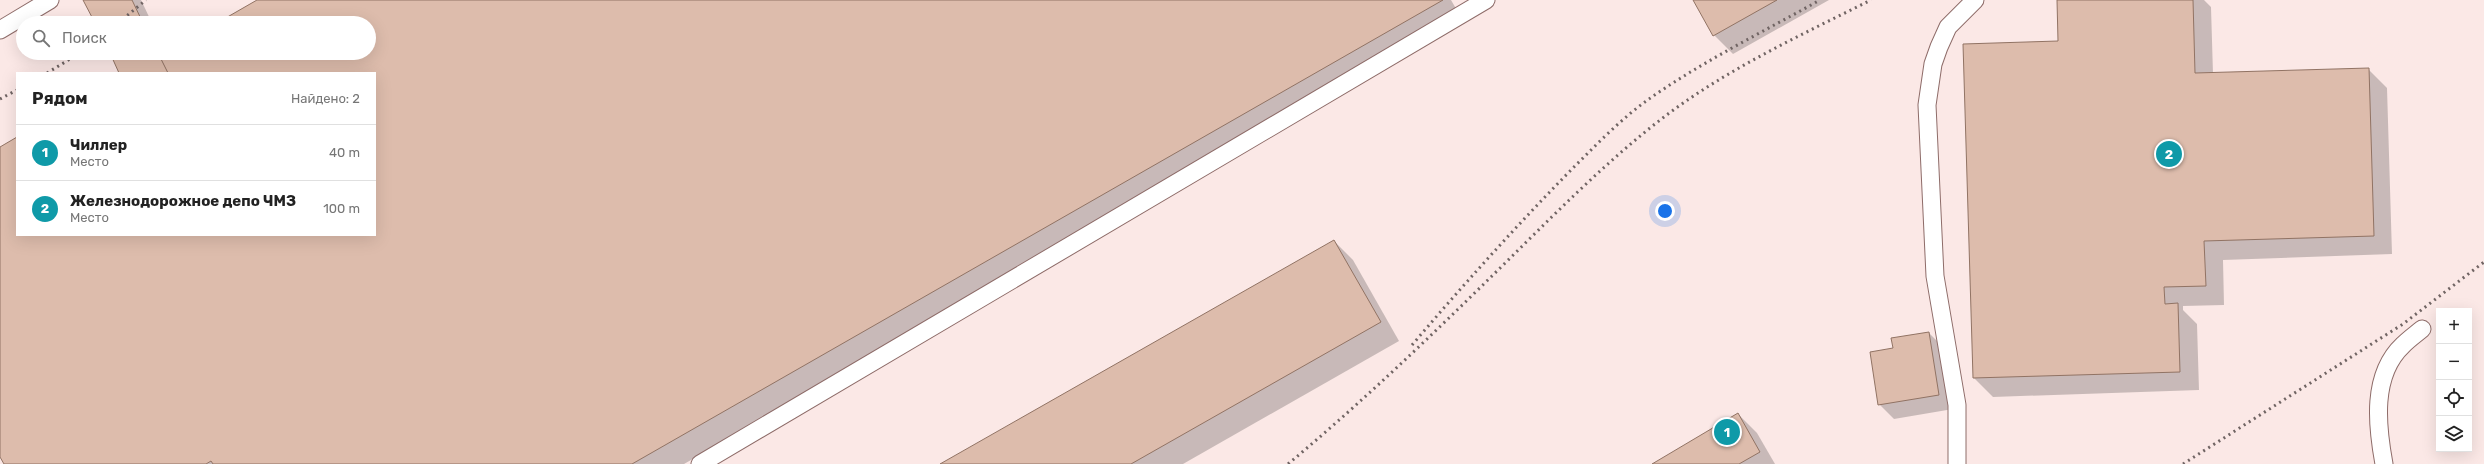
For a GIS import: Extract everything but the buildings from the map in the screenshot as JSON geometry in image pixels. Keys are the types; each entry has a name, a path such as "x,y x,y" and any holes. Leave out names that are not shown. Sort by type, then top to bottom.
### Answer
{"lane":[{"path":"23,16 50,0"},
{"path":"700,464 1486,0"},
{"path":"1957,464 1957,405 1935,276 1927,105 1934,64 1939,47 1948,27 1975,0"},
{"path":"0,30 16,20"},
{"path":"2384,464 2378,435 2377,408 2383,380 2390,363 2402,345 2422,329"}],"shaded area":[{"path":"0,0 2484,0 2484,464 0,464"}],"railway":[{"path":"127,16 146,0"},
{"path":"1412,345 1471,277 1532,211 1573,168 1629,114 1690,72 1820,0"},
{"path":"1288,464 1394,370 1599,172 1664,117 1713,83 1739,68 1871,0"},
{"path":"49,72 68,60"},
{"path":"0,99 16,91"},
{"path":"2183,464 2403,324 2484,262"}],"place":[{"name":"Железнодорожное депо ЧМЗ","path":"2169,154"},
{"name":"Чиллер","path":"1727,432"}]}
